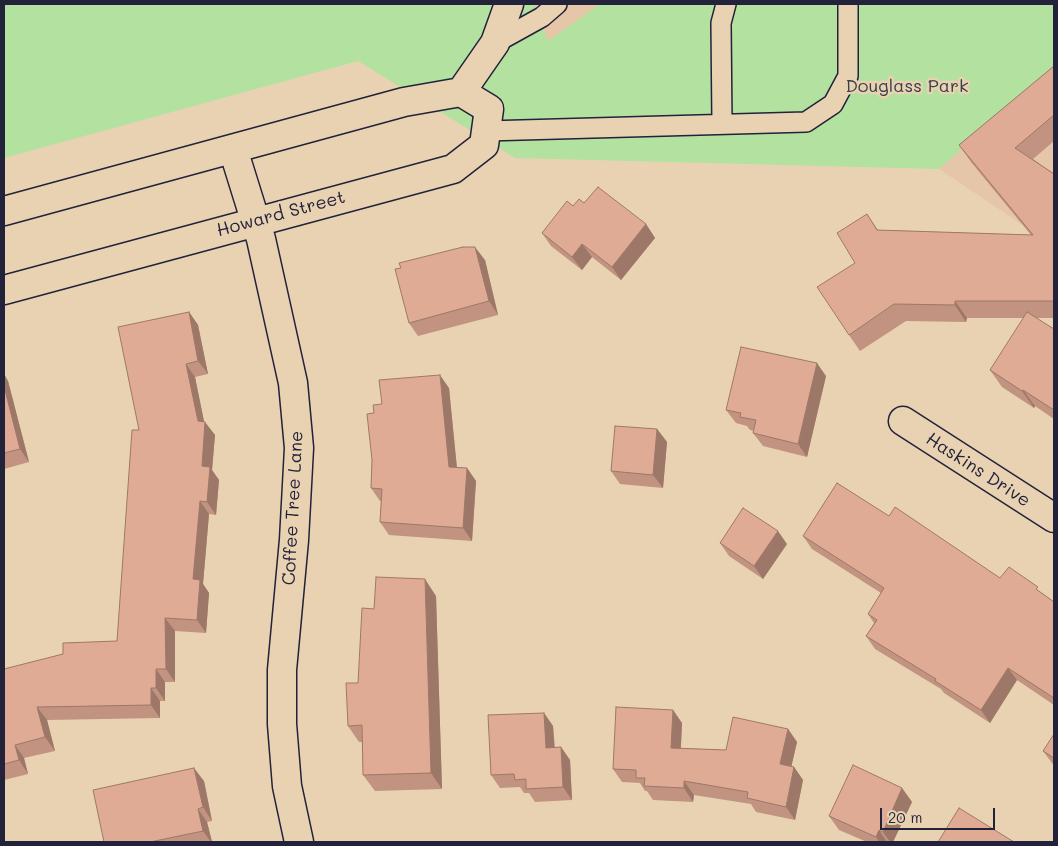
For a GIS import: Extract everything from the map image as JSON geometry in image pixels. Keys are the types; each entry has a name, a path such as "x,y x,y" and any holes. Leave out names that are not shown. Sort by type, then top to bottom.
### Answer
{"street":[{"path":"4,211 404,102 461,92 496,43 510,4"},
{"name":"Howard Street","path":"4,290 453,169 484,145 489,109 461,92"},
{"name":"Coffee Tree Lane","path":"233,149 261,239 293,383 299,448 294,540 282,670 282,724 287,786 299,842"},
{"name":"Haskins Drive","path":"903,421 1054,518"}],"lane":[{"path":"496,43 542,17 557,4"},
{"path":"722,124 721,23 726,4"},
{"path":"486,131 806,122 833,104 848,76 848,4"}],"shaded area":[{"path":"534,4 600,4 548,41"},
{"path":"1054,68 1054,246 939,169"}],"green space":[{"name":"Douglass Park","path":"4,4 534,4 548,41 600,4 1054,4 1054,68 939,169 515,158 358,61 4,158"}],"building":[{"path":"1054,66 1054,115 1015,148 1054,174 1054,301 955,301 955,305 894,304 849,335 817,287 855,263 837,233 867,214 877,230 1033,235 959,145"},
{"path":"598,187 646,224 612,267 582,244 572,257 542,233 567,201 573,206 579,199 584,203"},
{"path":"463,247 475,247 489,301 409,323 395,269 401,268 399,263"},
{"path":"189,312 198,361 186,364 198,421 205,422 202,466 210,467 207,502 200,501 193,579 200,580 197,620 165,618 166,669 156,669 156,688 151,688 151,705 37,707 45,737 15,745 19,760 4,764 4,669 63,654 63,643 117,641 132,430 139,430 118,327"},
{"path":"1027,312 1054,329 1054,410 990,370"},
{"path":"741,347 817,363 798,444 753,433 756,420 740,417 741,413 726,410"},
{"path":"440,375 449,467 467,468 463,528 380,522 382,489 371,488 372,460 367,414 374,413 373,405 382,404 379,380"},
{"path":"4,386 20,449 4,453"},
{"path":"615,426 657,429 653,475 611,471"},
{"path":"837,483 889,516 895,507 1000,578 1009,567 1038,587 1036,589 1054,602 1054,698 1008,668 981,710 935,681 936,679 866,636 877,620 868,614 884,588 803,536"},
{"path":"743,508 778,531 754,566 720,543"},
{"path":"376,577 425,579 431,773 363,775 362,725 348,726 346,683 358,683 362,608 374,609"},
{"path":"616,707 673,710 671,748 726,750 733,717 788,729 780,764 794,767 786,807 747,798 748,792 684,781 684,788 644,786 645,778 636,778 636,770 613,769"},
{"path":"544,713 546,748 561,747 563,787 526,789 526,779 515,780 514,774 491,775 488,715"},
{"path":"1054,734 1054,758 1043,751"},
{"path":"853,765 902,788 883,832 879,830 876,837 829,816"},
{"path":"194,768 203,807 198,809 203,831 150,842 104,842 93,790"},
{"path":"959,808 1014,842 938,842"}]}
